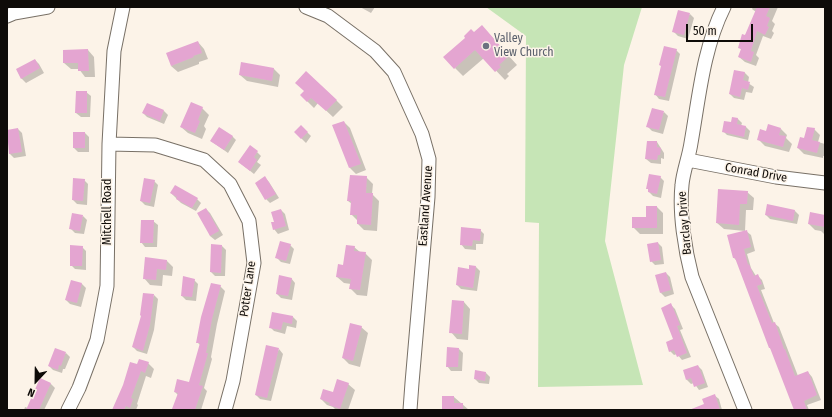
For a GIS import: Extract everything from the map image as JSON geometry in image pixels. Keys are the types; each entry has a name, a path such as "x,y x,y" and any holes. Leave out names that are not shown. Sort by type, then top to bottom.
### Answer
{"street":[{"path":"7,16 14,12 48,7"},
{"name":"Mitchell Road","path":"68,410 79,388 97,340 107,286 108,144 114,51 123,7"},
{"name":"Eastland Avenue","path":"306,7 328,16 374,51 394,72 422,134 429,159 428,197 410,410"},
{"name":"Barclay Drive","path":"724,7 711,40 703,73 688,160 682,184 682,206 688,258 692,276 745,410"},
{"name":"Potter Lane","path":"108,144 155,144 204,160 230,184 249,221 254,263 233,381 225,410"},
{"name":"Conrad Drive","path":"688,160 776,177 825,183"}],"green space":[{"path":"486,7 642,7 624,65 605,241 643,385 538,387 539,223 525,222 526,36"}],"building":[{"path":"757,7 770,7 766,16 770,18 767,26 769,27 765,35 757,31 751,51 754,52 751,62 738,57 741,49 738,48 742,34 745,35"},
{"path":"678,10 690,13 684,35 672,32"},
{"path":"482,25 509,56 499,65 501,67 495,72 475,50 454,69 443,57 465,38 464,36 471,29 474,32"},
{"path":"198,41 202,53 171,66 166,53"},
{"path":"664,46 677,49 665,97 654,95"},
{"path":"88,49 89,71 78,71 78,63 63,63 63,50"},
{"path":"35,59 40,68 21,79 16,69"},
{"path":"241,62 274,68 272,81 239,75"},
{"path":"734,70 745,72 743,80 750,82 748,90 742,88 740,97 729,94"},
{"path":"306,71 337,100 326,111 311,98 307,102 300,95 304,91 295,83"},
{"path":"76,91 87,91 87,113 75,113"},
{"path":"191,102 203,107 198,120 200,121 195,133 180,127"},
{"path":"147,103 164,110 160,121 142,113"},
{"path":"652,108 664,111 659,130 646,127"},
{"path":"732,117 738,118 737,124 746,126 744,137 722,132 724,121 731,122"},
{"path":"344,121 361,164 349,168 332,125"},
{"path":"768,124 781,128 779,135 786,136 783,147 757,140 760,129 766,131"},
{"path":"301,125 308,132 301,139 294,132"},
{"path":"219,127 233,136 224,150 210,141"},
{"path":"807,127 815,128 812,140 820,142 817,153 797,148 800,137 804,138"},
{"path":"18,128 22,152 9,154 7,130"},
{"path":"73,132 85,132 85,148 73,148"},
{"path":"647,141 657,141 657,147 661,148 660,155 658,155 657,160 645,159"},
{"path":"250,145 258,151 254,157 257,160 250,171 238,162"},
{"path":"649,174 661,176 657,194 648,192 648,189 646,189"},
{"path":"350,175 367,176 366,193 373,193 371,225 357,224 357,215 350,215 351,201 347,201"},
{"path":"265,176 276,194 265,200 255,183"},
{"path":"73,178 85,179 83,201 72,200"},
{"path":"144,178 155,180 150,203 140,201"},
{"path":"175,185 198,198 192,208 176,199 177,197 170,193"},
{"path":"718,189 748,191 747,204 740,204 739,225 716,223"},
{"path":"767,204 795,210 793,221 765,215"},
{"path":"646,206 657,206 657,228 632,228 632,217 646,217"},
{"path":"206,208 219,231 210,236 197,213"},
{"path":"281,209 286,226 273,230 271,222 274,222 271,212"},
{"path":"810,212 825,215 825,227 808,224"},
{"path":"72,213 83,215 80,231 69,229"},
{"path":"141,220 154,220 153,243 140,243"},
{"path":"461,227 481,229 480,241 473,240 472,246 460,245"},
{"path":"747,230 751,247 744,249 748,265 749,264 754,276 758,274 762,284 757,286 772,323 775,322 795,376 808,371 817,395 804,401 807,410 794,410 735,258 733,258 727,235"},
{"path":"280,241 291,244 286,261 275,258"},
{"path":"658,242 661,260 650,262 647,244"},
{"path":"211,244 222,245 221,273 210,272"},
{"path":"70,245 83,246 82,266 70,266"},
{"path":"346,245 355,246 354,251 366,252 360,290 349,289 351,279 336,277 338,264 343,265"},
{"path":"145,257 167,260 166,270 157,269 156,280 143,279"},
{"path":"469,265 476,266 473,288 456,285 458,267 469,269"},
{"path":"666,272 671,290 660,293 655,275"},
{"path":"279,275 292,278 288,296 276,294"},
{"path":"183,276 195,279 192,297 181,296"},
{"path":"71,280 82,283 77,303 65,300"},
{"path":"211,283 221,285 212,319 206,353 208,353 199,385 203,386 195,410 172,409 178,393 174,392 177,379 189,382 200,343 196,343 201,317"},
{"path":"143,293 154,294 150,325 143,351 132,347 141,316"},
{"path":"452,300 464,301 462,334 449,333"},
{"path":"671,303 680,325 677,326 687,353 677,357 674,350 669,352 666,342 673,339 661,308"},
{"path":"272,312 293,316 292,324 283,322 281,330 269,328"},
{"path":"350,323 362,326 353,361 342,358"},
{"path":"266,345 279,348 267,398 255,395"},
{"path":"447,347 459,348 458,367 446,367"},
{"path":"55,348 66,352 58,370 48,366"},
{"path":"139,359 149,362 145,373 141,371 131,398 133,399 130,408 126,406 124,410 112,410 123,385 130,362 137,364"},
{"path":"698,365 705,383 694,387 691,378 686,380 683,370"},
{"path":"475,370 486,372 485,381 474,379"},
{"path":"40,378 51,383 39,410 26,410"},
{"path":"337,379 349,383 340,409 329,405 330,403 320,399 323,389 333,392"},
{"path":"715,394 720,410 689,410 704,404 702,399"},
{"path":"442,396 454,396 454,403 463,403 463,410 442,410"}],"place":[{"name":"Valley View Church","path":"486,46"}]}
